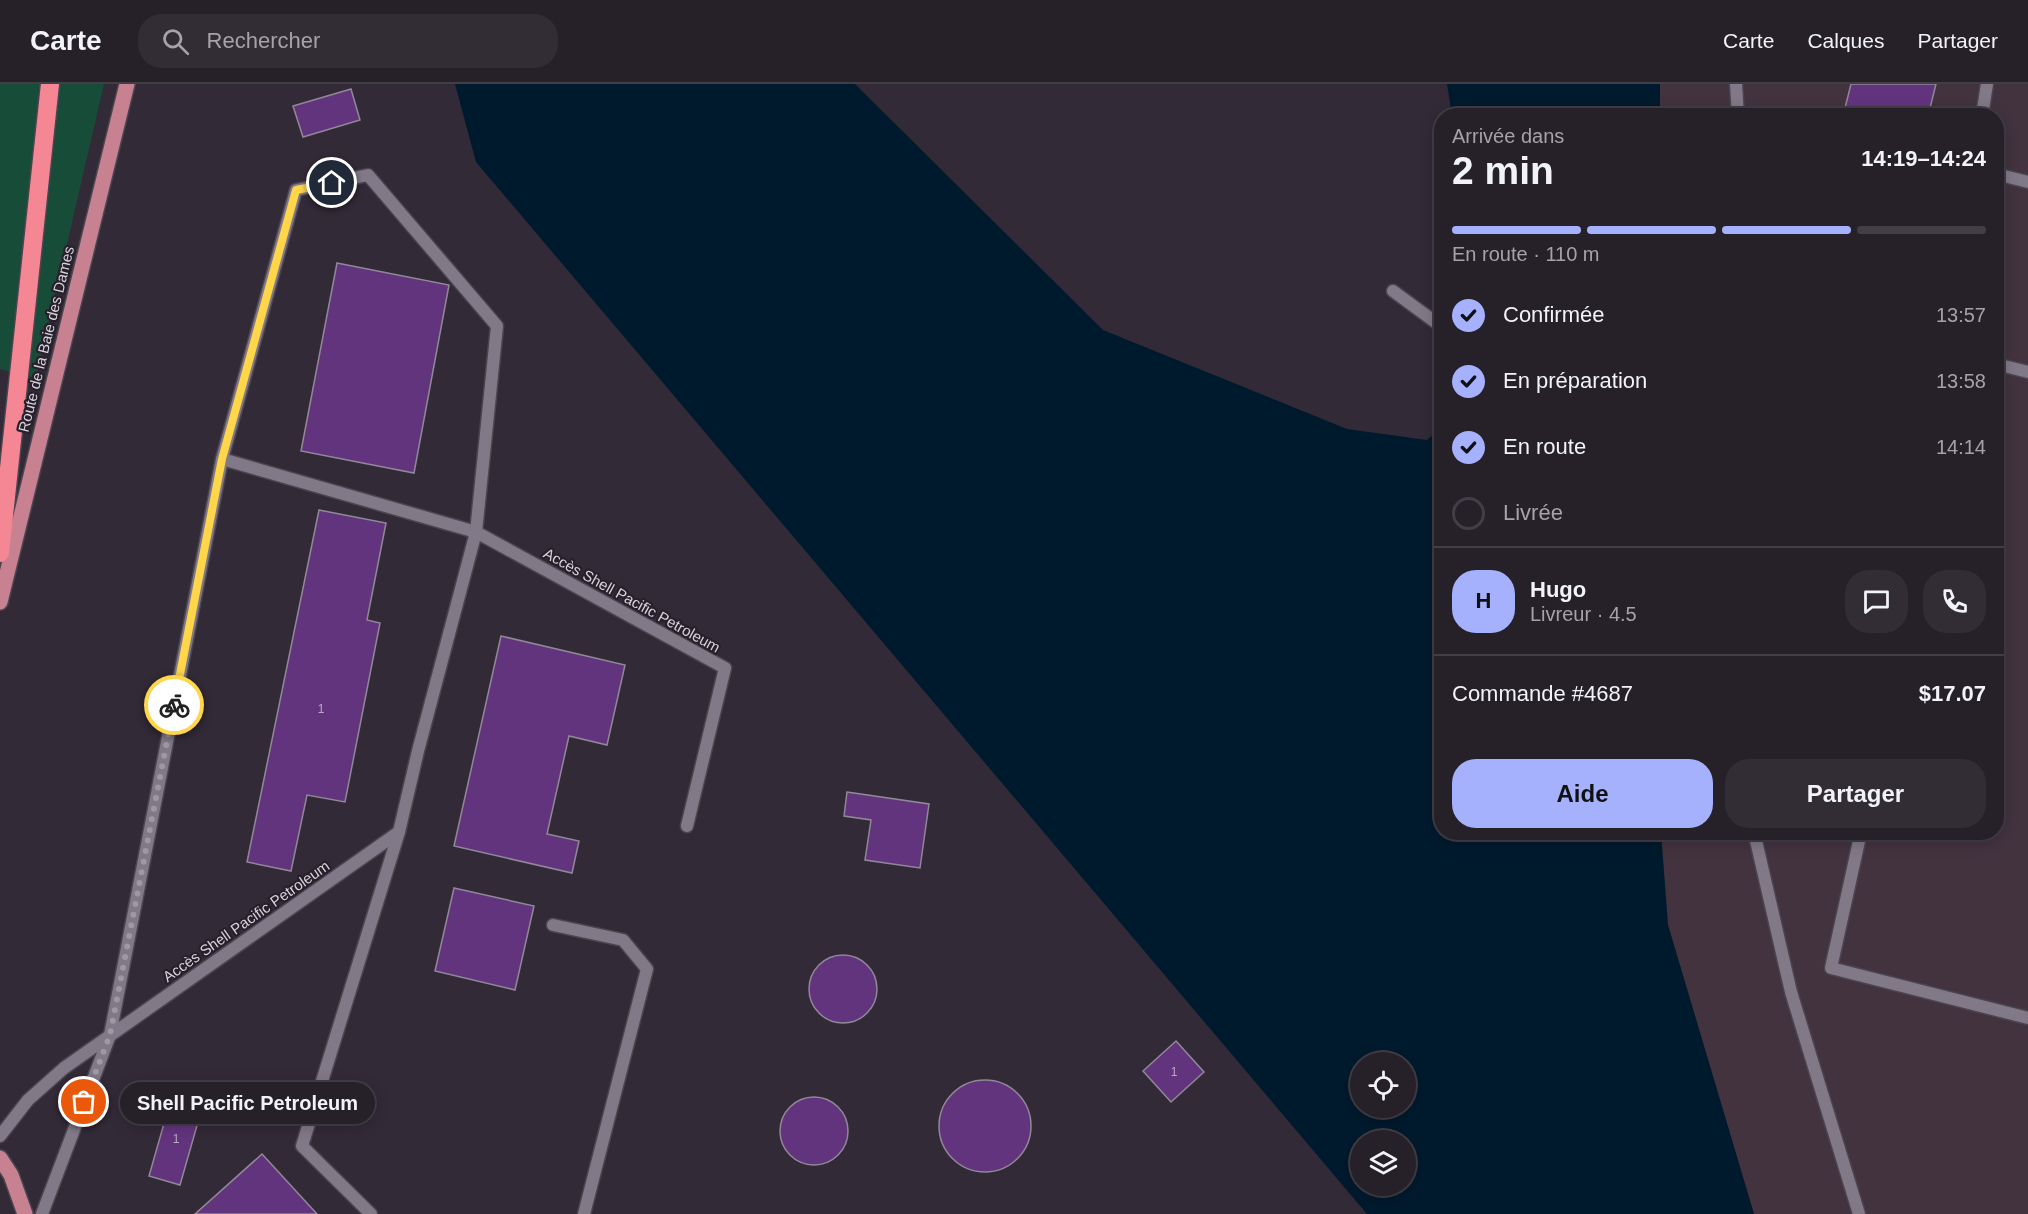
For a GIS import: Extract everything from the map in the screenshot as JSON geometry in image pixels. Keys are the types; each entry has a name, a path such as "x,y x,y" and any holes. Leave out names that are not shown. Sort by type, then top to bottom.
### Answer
{"highway":[{"path":"0,553 50,84"}],"main road":[{"name":"Route de la Baie des Dames","path":"0,602 127,84"},
{"path":"0,1158 11,1175 25,1214"}],"lane":[{"path":"1736,84 1738,108"},
{"path":"1983,108 1987,84"},
{"path":"42,1214 110,1035 222,459 296,190 368,175 497,326 476,532 399,832 302,1146 371,1214"},
{"path":"2004,176 2028,182"},
{"path":"1393,291 1434,321"},
{"path":"2004,366 2028,372"},
{"name":"Accès Shell Pacific Petroleum","path":"222,459 476,532 725,668 687,826"},
{"name":"Accès Shell Pacific Petroleum","path":"0,1136 28,1100 63,1068 399,832"},
{"path":"1756,840 1791,992 1858,1214"},
{"path":"1859,840 1831,968 2028,1018"},
{"path":"553,924 623,940 647,969 584,1214"}],"shaded area":[{"path":"1660,84 2028,84 2028,1214 1754,1214 1668,925 1662,840 2004,840 2004,108 1660,108"}],"green space":[{"path":"0,84 104,84 36,378 0,369"}],"water":[{"path":"455,84 855,84 1103,330 1347,429 1427,440 1434,434 1434,840 1662,840 1668,925 1754,1214 1367,1214 1352,1196 1416,1196 1416,1130 1350,1130 1350,1194 476,162"},
{"path":"1447,84 1660,84 1660,108 1451,108"}],"building":[{"path":"1851,84 1936,84 1930,108 1845,108"},
{"path":"351,89 360,120 303,137 293,106"},
{"path":"337,263 449,285 414,473 301,451"},
{"path":"319,510 386,523 367,620 380,623 345,802 307,795 291,871 247,862"},
{"path":"501,636 625,665 607,745 569,736 547,834 579,841 572,873 454,846"},
{"path":"847,792 929,804 920,868 865,860 871,820 844,816"},
{"path":"454,888 534,906 515,990 435,971"},
{"path":"850,955 862,961 871,970 877,982 875,1002 867,1013 850,1023 836,1023 819,1013 811,1002 809,982 819,965 830,957"},
{"path":"1176,1041 1204,1072 1171,1102 1143,1071"},
{"path":"985,1080 1003,1083 1018,1093 1028,1108 1031,1126 1028,1144 1018,1159 1003,1169 985,1172 967,1169 952,1159 942,1144 939,1126 942,1108 952,1093 967,1083"},
{"path":"173,1092 204,1101 180,1185 149,1176"},
{"path":"821,1097 833,1103 842,1112 848,1124 846,1144 838,1155 821,1165 807,1165 790,1155 782,1144 780,1124 790,1107 801,1099"},
{"path":"262,1154 317,1214 195,1214"}],"way so far":[{"path":"84,1102 110,1035 174,705"}],"place":[{"name":"Shell Pacific Petroleum","path":"84,1102"}],"route":[{"path":"174,705 222,459 296,190 332,183"}]}
